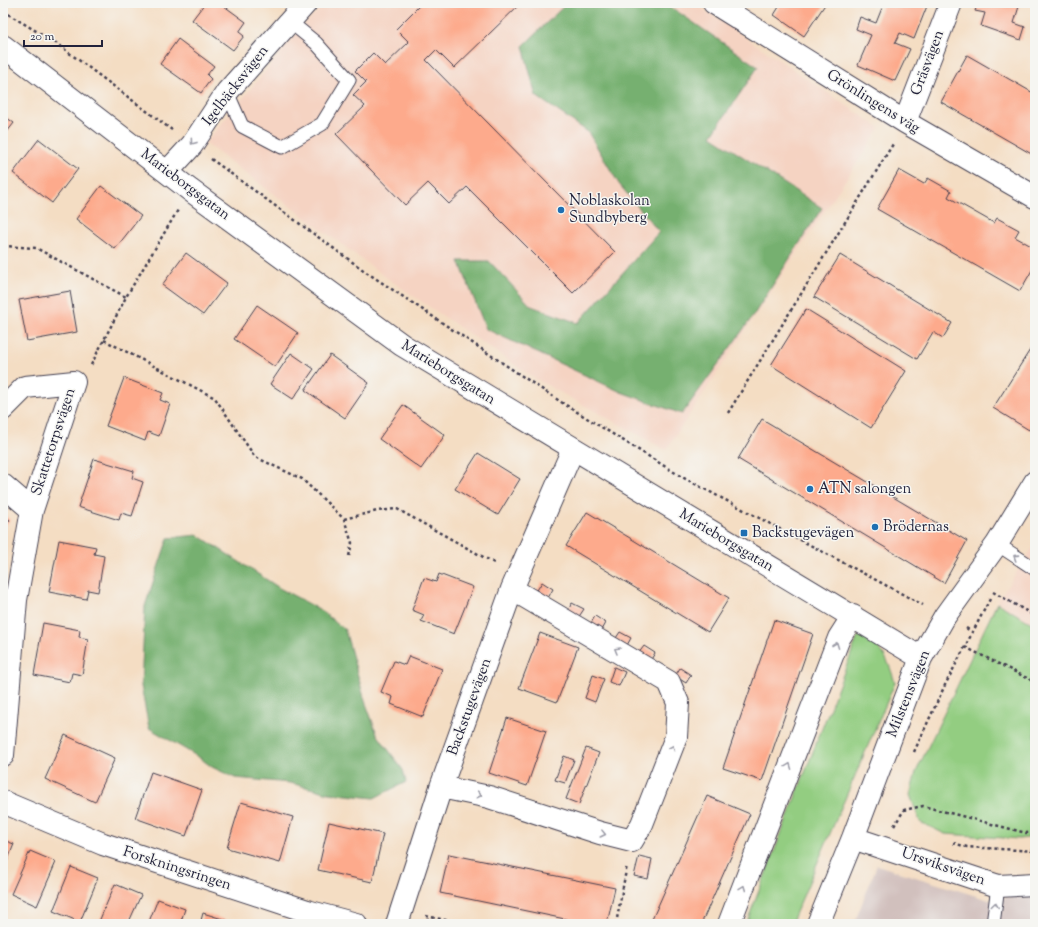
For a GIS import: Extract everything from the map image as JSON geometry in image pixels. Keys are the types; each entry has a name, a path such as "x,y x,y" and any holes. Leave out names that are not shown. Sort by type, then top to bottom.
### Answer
{"street":[{"name":"Igelbäcksvägen","path":"168,171 192,145 227,92 306,3"},
{"name":"Grönlingens väg","path":"714,3 905,122 1035,197"},
{"name":"Gräsvägen","path":"905,122 951,3"},
{"name":"Marieborgsgatan","path":"3,46 168,171 190,190 402,345 921,658"},
{"name":"Skattetorpsvägen","path":"3,409 25,387 74,382 32,510 16,600 3,755"},
{"name":"Backstugevägen","path":"397,924 441,787 515,582 573,449"},
{"name":"Skattetorpsvägen","path":"3,484 32,510"},
{"name":"Milstensvägen","path":"818,924 853,838 921,658 945,616 1031,496"},
{"path":"441,787 489,797 600,833 632,840 642,824 676,738 678,703 669,682 515,582"},
{"path":"728,924 839,638 853,616"},
{"name":"Forskningsringen","path":"3,802 103,844 307,911 356,924"},
{"name":"Ursviksvägen","path":"853,838 998,886 1035,884"}],"lane":[{"path":"227,92 242,126 282,147 322,124 349,80 316,43 289,21"},
{"path":"997,544 1035,569"},
{"path":"993,924 998,886"}],"path":[{"path":"3,11 56,43 192,145 366,272 561,402 682,477 945,616 972,632 912,755"},
{"path":"728,413 845,224 905,122"},
{"path":"74,382 91,366 126,297 190,190"},
{"path":"3,246 36,248 126,297"},
{"path":"104,340 215,398 255,458 302,479 344,519 352,543 349,556"},
{"path":"344,519 377,511 397,510 515,582"},
{"path":"993,592 1035,616"},
{"path":"965,648 1035,682"},
{"path":"900,830 893,829 904,810 923,806 1026,833 1035,832"},
{"path":"616,924 632,840"},
{"path":"952,843 967,847 1035,851"}],"shaded area":[{"name":"Noblaskolan Sundbyberg","path":"326,3 694,3 880,128 666,450 536,379 387,278 205,143 305,24"},
{"path":"1035,544 1035,625 997,602"},
{"path":"877,865 989,900 1035,893 1035,924 854,924"}],"green space":[{"path":"567,3 665,3 758,67 711,136 822,208 753,316 682,414 621,392 486,329 459,261 489,261 531,306 578,323 659,232 619,184 588,132 536,96 523,46"},
{"path":"198,535 281,589 319,609 345,630 365,701 377,734 403,770 406,782 374,798 329,793 290,783 235,778 212,767 200,758 149,728 141,686 145,606 168,538"},
{"path":"997,603 1035,625 1035,837 1019,839 945,834 920,822 910,795 916,772"},
{"path":"858,636 873,643 879,648 887,660 895,683 791,924 746,924"}],"building":[{"path":"205,3 220,3 246,22 239,32 244,36 233,50 192,20"},
{"name":"Noblaskolan Sundbyberg","path":"422,3 521,3 454,68 436,50 426,60 615,252 573,293 467,187 449,204 428,183 405,205 336,134 365,106 353,95 366,82 355,71 373,53 385,65 409,42 396,29"},
{"path":"774,3 826,3 804,36 774,15 779,7"},
{"path":"884,3 920,3 927,6 914,39 900,33 895,43 910,49 895,81 858,65 871,35 856,29 860,17 876,23"},
{"path":"978,3 1020,3 1014,23 1025,27 1021,40 981,26 985,13 975,11"},
{"path":"178,39 214,66 207,75 211,79 201,93 160,64"},
{"path":"967,55 1035,94 1035,156 941,102"},
{"path":"3,115 14,123 3,137"},
{"path":"39,139 78,169 52,203 13,173"},
{"path":"899,170 924,184 928,178 951,191 948,197 994,223 997,218 1019,230 1015,237 1035,248 1035,265 1020,291 877,209"},
{"path":"101,186 141,216 115,249 76,219"},
{"path":"186,253 227,283 203,315 162,285"},
{"path":"840,255 952,323 943,338 933,332 917,359 814,297"},
{"path":"70,291 77,332 27,341 19,300"},
{"path":"257,305 298,333 275,367 234,339"},
{"path":"806,309 906,371 871,428 771,365"},
{"path":"1035,342 1035,420 1029,430 993,408"},
{"path":"291,353 314,369 293,399 270,384"},
{"path":"330,355 369,383 345,418 305,390"},
{"path":"124,378 163,393 160,400 170,404 159,436 148,432 145,441 106,426"},
{"path":"403,405 445,435 421,469 379,439"},
{"path":"762,419 967,541 944,583 738,459"},
{"path":"478,453 520,479 498,515 455,489"},
{"path":"94,459 134,471 132,478 143,482 132,516 121,513 119,520 78,507"},
{"path":"587,512 729,598 708,632 566,546"},
{"path":"3,514 10,520 3,528"},
{"path":"59,540 96,547 94,554 104,556 98,592 88,590 86,599 49,592"},
{"path":"439,574 473,587 454,634 421,621 424,615 412,610 424,578 436,582"},
{"path":"542,582 553,589 548,598 536,592"},
{"path":"572,603 584,609 578,618 567,612"},
{"path":"595,616 606,623 601,632 590,625"},
{"path":"774,620 813,634 762,781 723,768"},
{"path":"43,623 80,630 79,637 88,639 82,675 72,673 70,682 34,675"},
{"path":"620,632 631,638 626,647 614,641"},
{"path":"540,633 578,647 557,702 519,688"},
{"path":"644,646 655,653 650,661 638,654"},
{"path":"409,656 442,669 423,717 391,704 393,697 381,692 394,661 405,665"},
{"path":"614,667 625,672 619,686 609,682"},
{"path":"680,668 691,675 686,683 675,676"},
{"path":"593,675 604,679 595,702 585,698"},
{"path":"507,718 546,731 527,786 489,773"},
{"path":"65,735 115,758 95,802 45,779"},
{"path":"586,748 599,753 579,804 566,799"},
{"path":"564,756 574,760 565,783 555,780"},
{"path":"151,772 202,790 186,836 135,818"},
{"path":"707,796 750,814 701,924 650,924"},
{"path":"241,802 293,817 280,863 227,848"},
{"path":"329,822 383,834 372,882 318,870"},
{"path":"3,840 14,844 3,872"},
{"path":"30,851 56,862 37,906 11,894"},
{"path":"449,854 615,888 607,924 589,924 440,893"},
{"path":"639,856 652,859 648,879 634,876"},
{"path":"71,867 98,878 80,922 53,911"},
{"path":"115,884 141,895 128,924 98,924"},
{"path":"158,899 185,909 180,924 148,924"},
{"path":"203,913 232,922 231,924 200,924"}],"place":[{"name":"Noblaskolan Sundbyberg","path":"561,210"},
{"name":"ATN salongen","path":"810,489"},
{"name":"Brödernas","path":"875,527"},
{"name":"Backstugevägen","path":"744,533"}]}
